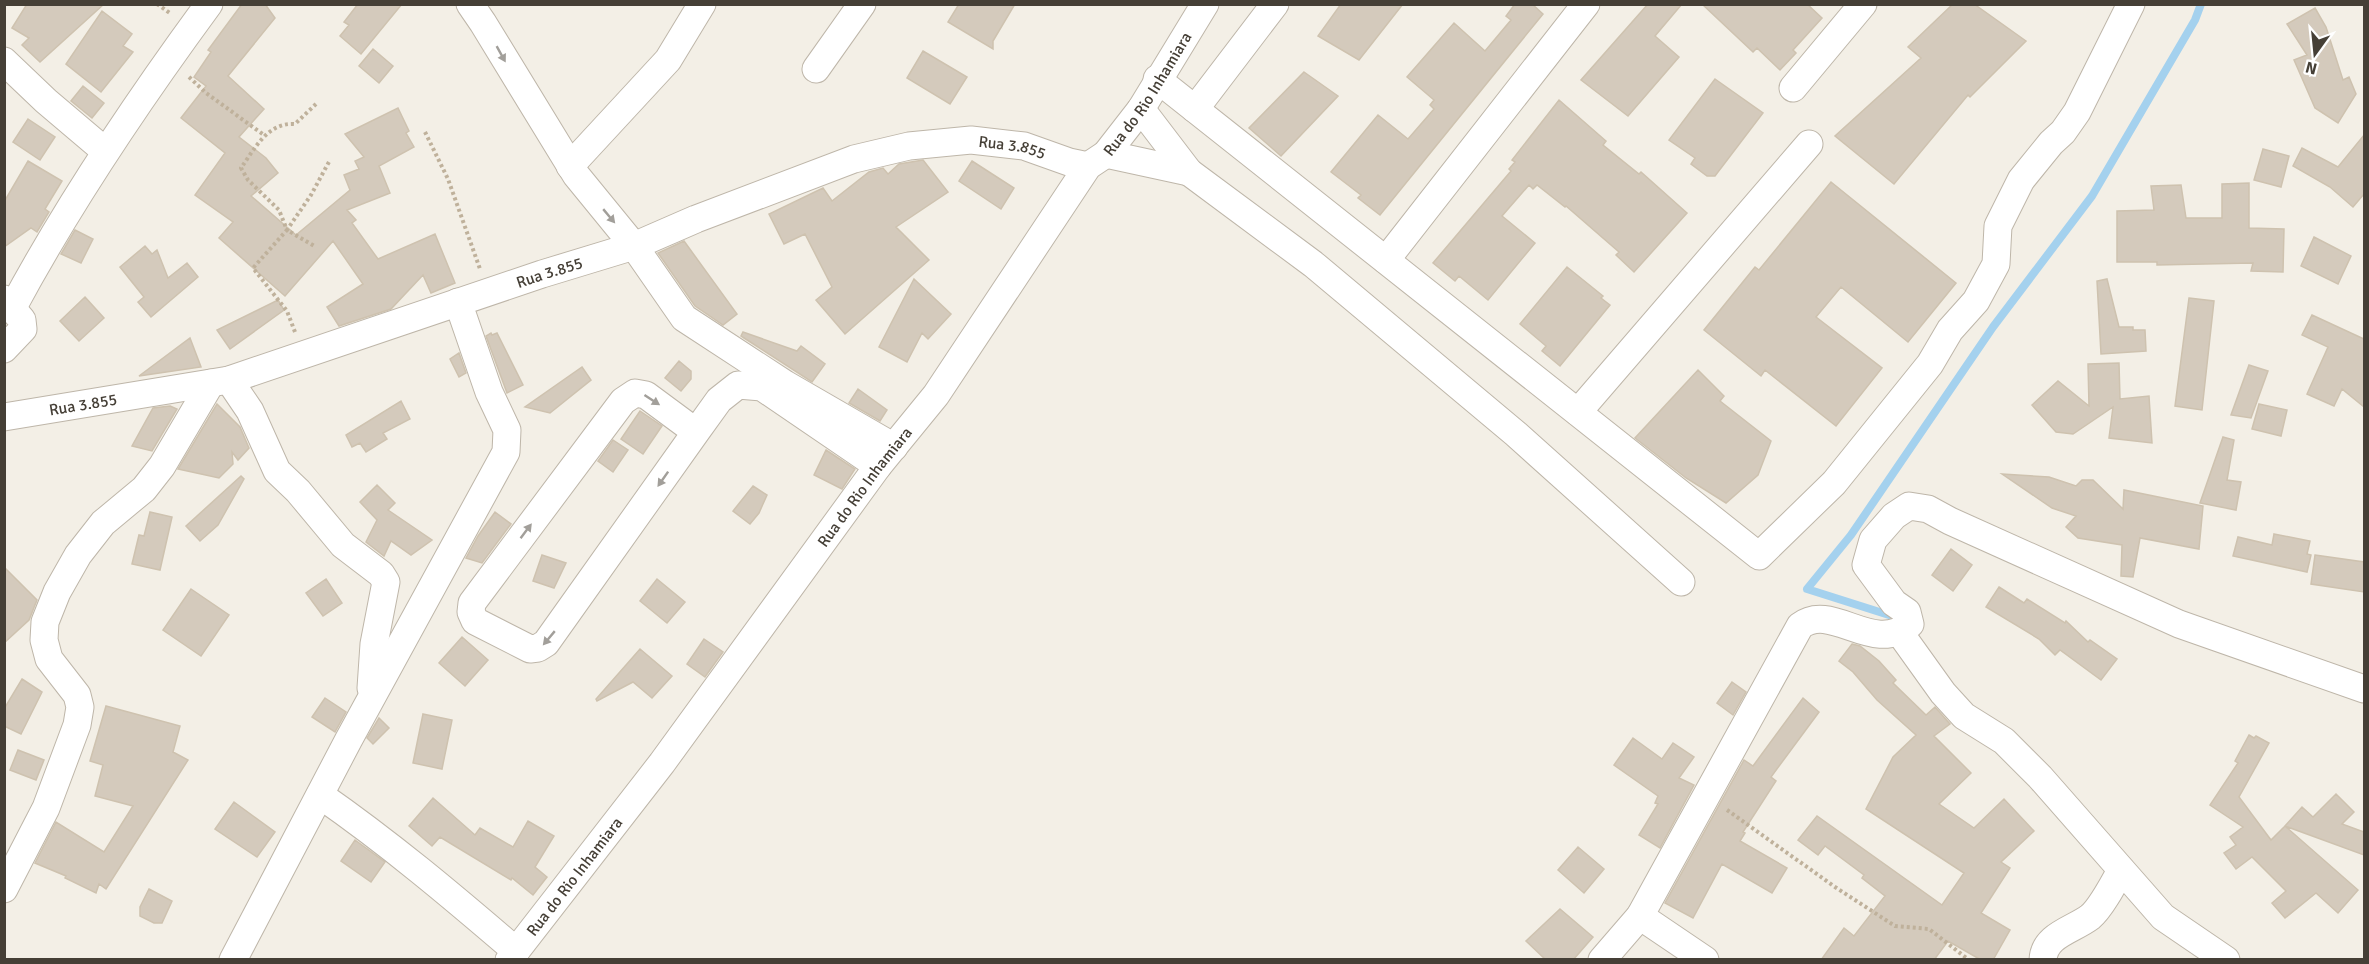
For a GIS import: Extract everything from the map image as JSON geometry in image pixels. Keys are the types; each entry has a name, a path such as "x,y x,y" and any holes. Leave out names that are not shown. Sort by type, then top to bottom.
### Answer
{"street":[{"path":"4,349 23,328 22,320 9,303 105,151 209,4"},
{"path":"470,4 576,176 634,246 684,318 785,384 886,456"},
{"path":"570,166 668,60 702,4"},
{"path":"816,69 862,4"},
{"name":"Rua do Rio Inhamiara","path":"512,955 662,763 886,456 936,395 1097,160 1141,109 1205,4"},
{"path":"1195,109 1275,4"},
{"path":"1386,260 1586,4"},
{"path":"1794,88 1863,4"},
{"path":"1158,79 1755,553 1761,555 1833,483 1930,364 1950,330 1976,301 1996,264 1998,226 2021,180 2063,132 2077,112 2131,4"},
{"path":"4,61 46,101 105,151"},
{"path":"1141,109 1189,172 1322,272 1516,434 1681,582"},
{"name":"Rua 3.855","path":"4,417 220,382 634,246 696,219 854,159 909,146 971,140 1024,146 1069,162 1097,160 1189,172"},
{"path":"1578,412 1809,144"},
{"path":"233,960 369,701 506,452 507,430 489,392 458,302"},
{"path":"4,889 46,808 77,725 80,707 77,695 49,659 44,640 45,621 57,592 78,555 104,523 144,489 220,382 250,411 277,471 298,491 343,545 381,574 386,582 374,644 369,701"},
{"path":"696,432 646,395 635,393 623,401 472,603 471,612 474,621 530,649 538,648 546,643 719,400 738,385 762,387 886,456"},
{"path":"1602,960 1640,916 1800,626 1809,619 1821,619 1844,624 1869,634 1900,633 1910,624 1907,612 1894,603 1866,565 1874,540 1894,516 1909,507 1928,509 2179,624 2364,689"},
{"path":"1900,633 1943,693 1964,716 2004,741 2040,777 2163,917 2226,960"},
{"path":"320,795 432,878 512,955"},
{"path":"2043,960 2043,950 2049,942 2091,916 2121,870"},
{"path":"1640,916 1704,960"}],"path":[{"path":"167,62 181,70 206,93 264,135"},
{"path":"316,104 295,124 285,123 264,135 241,168 248,180 279,210 287,231 316,247"},
{"path":"424,132 448,179 489,292"},
{"path":"304,355 287,311 253,268 287,231 311,195 330,160"},
{"path":"1707,796 1835,888 1895,926 1929,928 1969,960"}],"building":[{"path":"27,4 104,4 40,62 22,45 29,38 12,28"},
{"path":"242,4 265,4 275,18 228,76 264,109 239,137 266,158 278,173 251,196 296,235 350,190 344,175 359,169 355,161 364,157 345,134 398,108 409,131 406,133 414,147 379,166 390,193 347,210 356,220 352,223 378,259 435,234 455,283 431,293 423,275 391,309 339,326 327,307 363,284 333,241 285,296 219,238 233,222 195,195 225,153 181,118 206,86 194,77 211,52 208,50"},
{"path":"358,4 402,4 361,54 340,36 349,25 344,22"},
{"path":"959,4 1015,4 993,41 993,49 948,22"},
{"path":"1341,4 1403,4 1359,60 1318,36"},
{"path":"1515,4 1532,4 1543,14 1380,215 1358,198 1361,195 1331,172 1378,115 1408,139 1434,109 1430,105 1434,100 1407,77 1454,23 1485,51 1511,20 1506,16"},
{"path":"1648,4 1682,4 1655,36 1679,57 1628,116 1581,80"},
{"path":"1702,4 1807,4 1822,18 1793,50 1796,53 1780,70 1757,48 1753,52"},
{"path":"1953,4 1974,4 2026,41 1970,97 1968,95 1894,184 1835,136 1921,58 1908,47"},
{"path":"2315,8 2326,27 2343,80 2349,77 2356,94 2338,123 2315,108 2294,60 2307,55 2287,24"},
{"path":"102,11 132,34 123,46 133,52 101,92 66,64"},
{"path":"373,49 393,66 379,83 359,66"},
{"path":"923,51 967,77 950,104 907,78"},
{"path":"1304,72 1338,96 1281,156 1249,128"},
{"path":"1715,79 1763,113 1715,176 1707,176 1691,164 1695,158 1669,140"},
{"path":"83,86 104,103 92,118 71,101"},
{"path":"1559,100 1606,141 1603,145 1639,174 1641,172 1687,213 1634,272 1616,255 1619,252 1566,206 1537,185 1533,189 1529,185 1502,216 1535,243 1488,300 1459,276 1455,281 1433,263 1511,171 1509,169 1515,162 1512,160"},
{"path":"28,119 55,137 40,160 13,142"},
{"path":"2364,135 2364,194 2353,207 2330,187 2293,166 2302,148 2338,167"},
{"path":"2263,149 2289,156 2281,187 2254,180"},
{"path":"923,160 948,192 896,227 929,260 845,334 816,300 832,287 805,234 784,244 769,214 823,188 832,201 869,172 883,168 888,174 899,164"},
{"path":"28,161 62,181 45,209 49,212 37,232 31,228 4,247 4,202"},
{"path":"972,161 1014,188 1001,209 959,181"},
{"path":"1831,182 1956,283 1908,342 1841,287 1816,317 1882,368 1836,426 1765,370 1761,376 1704,330 1755,267 1759,270"},
{"path":"2249,183 2249,228 2284,229 2283,272 2251,271 2253,263 2157,265 2157,262 2117,262 2117,211 2154,210 2151,186 2181,185 2186,218 2222,218 2222,184"},
{"path":"75,230 93,239 81,263 61,254"},
{"path":"2314,237 2351,256 2338,284 2301,266"},
{"path":"684,241 737,314 723,325 695,306 658,253"},
{"path":"145,246 152,254 157,250 168,278 187,263 198,277 151,317 138,302 144,297 120,267"},
{"path":"1567,267 1603,296 1601,298 1610,305 1560,366 1542,351 1546,346 1520,324"},
{"path":"914,279 951,314 928,339 922,333 907,362 879,347"},
{"path":"2107,279 2119,327 2145,330 2146,351 2101,354 2097,281"},
{"path":"85,297 104,318 79,341 60,321"},
{"path":"2189,298 2214,301 2202,410 2175,406"},
{"path":"278,300 284,310 230,349 217,330"},
{"path":"2312,315 2364,339 2364,407 2342,389 2334,406 2307,394 2328,347 2302,335"},
{"path":"743,332 797,351 801,346 825,364 812,382 741,336"},
{"path":"491,333 492,335 497,333 523,385 507,393 486,336"},
{"path":"190,338 201,367 139,376"},
{"path":"459,353 466,373 459,377 450,359"},
{"path":"679,361 691,371 691,379 681,391 665,378"},
{"path":"2119,363 2120,399 2149,396 2152,443 2109,438 2113,407 2073,434 2056,432 2032,405 2058,381 2089,406 2088,364"},
{"path":"2249,365 2268,371 2251,418 2231,415"},
{"path":"582,367 591,380 550,413 525,407"},
{"path":"1698,370 1724,396 1720,401 1771,441 1758,475 1726,503 1686,478 1635,438"},
{"path":"858,389 887,410 880,421 849,403"},
{"path":"401,401 410,419 383,433 387,439 366,452 360,443 352,447 346,435"},
{"path":"217,404 240,427 249,448 238,460 232,452 233,464 219,478 178,469"},
{"path":"2259,404 2287,410 2281,436 2252,429"},
{"path":"170,406 177,409 152,451 132,446 153,408"},
{"path":"640,411 662,426 643,454 621,439"},
{"path":"2223,437 2234,440 2227,480 2241,482 2236,510 2200,503"},
{"path":"613,440 628,450 613,472 598,461"},
{"path":"826,450 855,469 842,489 814,475"},
{"path":"2002,474 2049,477 2076,486 2082,480 2093,480 2123,509 2124,490 2203,506 2199,549 2140,538 2133,577 2121,576 2122,545 2078,538 2066,527 2076,516 2052,508"},
{"path":"241,476 244,479 218,525 200,541 186,526"},
{"path":"377,485 395,503 388,510 432,540 411,555 391,541 384,556 366,542 377,520 360,502"},
{"path":"753,486 767,495 759,513 750,524 733,511"},
{"path":"150,512 172,517 160,570 132,564 139,535 144,536"},
{"path":"495,512 511,524 482,563 466,558 478,536"},
{"path":"2274,534 2310,541 2307,554 2311,555 2307,572 2233,556 2238,537 2272,545"},
{"path":"1951,549 1972,565 1953,591 1932,575"},
{"path":"542,555 566,563 554,588 533,581"},
{"path":"2315,555 2364,562 2364,592 2311,584"},
{"path":"4,567 37,600 29,620 4,643"},
{"path":"326,579 342,603 323,616 306,593"},
{"path":"657,579 685,602 667,623 640,601"},
{"path":"1999,587 2024,603 2027,599 2065,623 2066,621 2088,642 2090,640 2117,659 2101,680 2060,650 2055,655 2039,639 1986,607"},
{"path":"191,589 229,615 201,656 163,630"},
{"path":"462,637 488,660 465,686 439,663"},
{"path":"704,639 723,652 705,677 687,664"},
{"path":"1852,644 1860,646 1879,661 1896,680 1893,683 1926,715 1935,707 1950,724 1934,736 1971,773 1939,804 1974,828 2004,799 2034,831 2001,862 2010,868 1981,913 2010,930 1993,960 1981,960 1948,941 1934,960 1821,960 1844,928 1854,936 1885,896 1862,878 1864,875 1825,846 1818,855 1798,840 1817,816 1942,905 1964,873 1866,809 1893,757 1916,735 1839,661"},
{"path":"640,649 672,676 652,698 633,682 597,701 596,699"},
{"path":"22,679 42,692 21,734 4,726 4,709"},
{"path":"1732,682 1746,692 1733,715 1717,703"},
{"path":"325,698 346,712 335,732 312,717"},
{"path":"1803,698 1819,712 1771,777 1776,781 1743,832 1745,833 1740,841 1787,868 1772,893 1722,864 1693,918 1665,903 1744,760 1753,766"},
{"path":"106,706 180,726 173,752 188,760 106,889 99,884 96,893 65,878 66,876 35,863 56,822 104,852 133,806 95,796 103,765 90,761"},
{"path":"423,714 452,720 442,769 413,763"},
{"path":"379,718 389,728 373,744 367,738"},
{"path":"2249,735 2269,743 2239,797 2271,840 2285,826 2358,890 2338,913 2316,893 2285,918 2272,903 2286,891 2252,857 2236,869 2224,853 2236,845 2230,837 2243,827 2210,805 2238,763 2235,761"},
{"path":"1633,738 1662,759 1673,743 1694,757 1679,778 1694,785 1660,848 1639,835 1658,804 1655,803 1658,796 1614,765"},
{"path":"18,750 44,760 36,780 10,770"},
{"path":"2336,794 2354,812 2342,824 2364,832 2364,855 2285,826 2302,807 2313,817"},
{"path":"433,798 475,835 480,828 513,847 528,821 554,836 535,867 547,877 533,895 512,878 511,880 440,837 432,846 409,826"},
{"path":"234,802 275,832 257,857 215,829"},
{"path":"355,840 385,862 371,882 341,861"},
{"path":"1578,847 1604,869 1584,893 1558,870"},
{"path":"149,889 172,901 162,923 154,923 140,916 140,907"},
{"path":"1560,909 1593,937 1573,960 1546,960 1526,941"}],"waterway":[{"path":"1889,615 1807,589 1851,535 1993,327 2092,196 2195,20 2201,4"}]}
